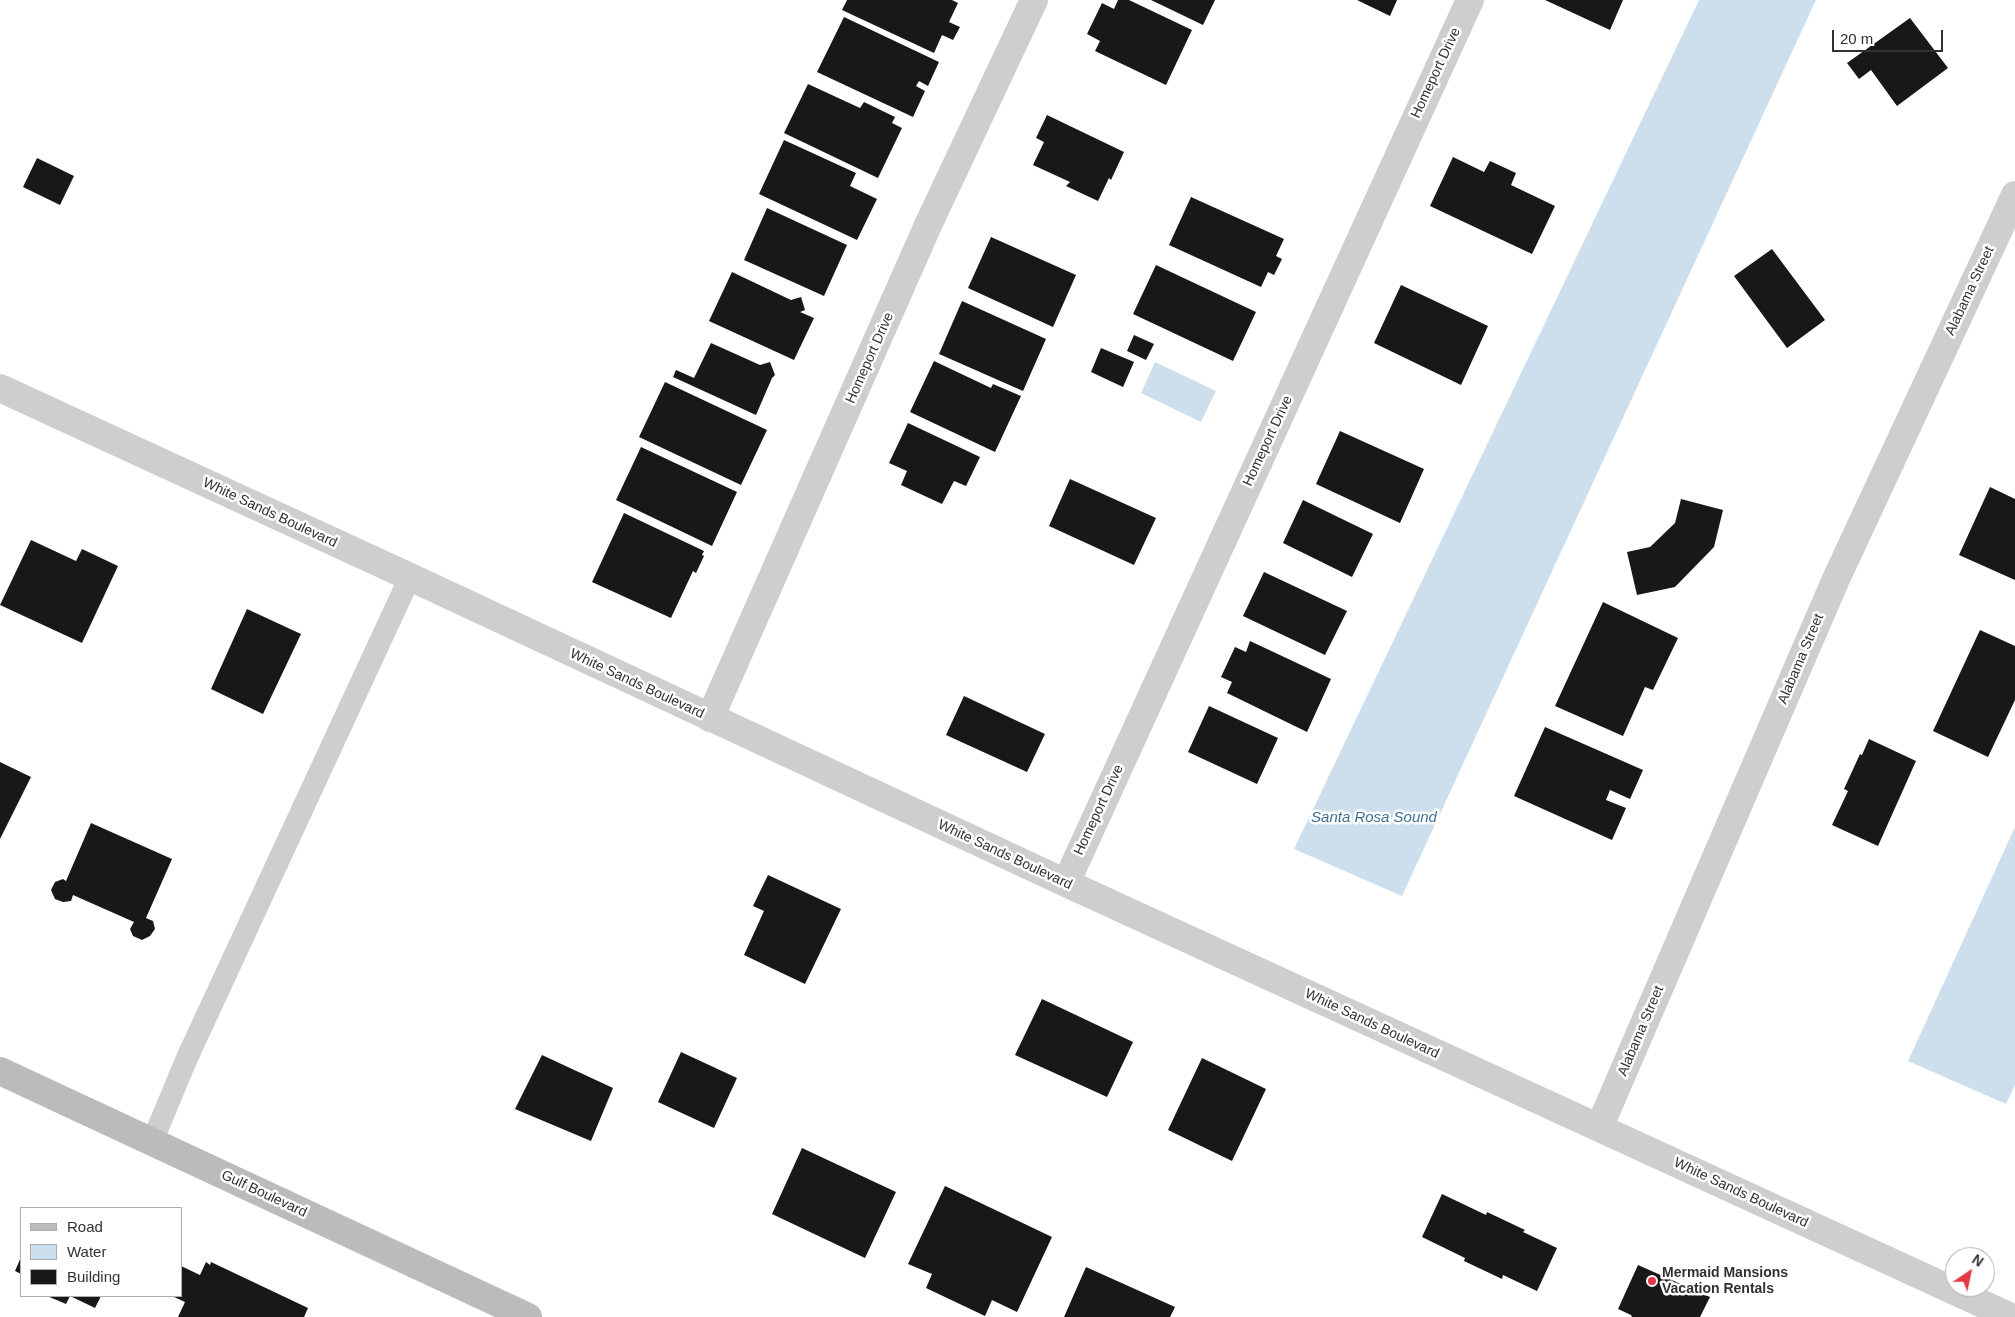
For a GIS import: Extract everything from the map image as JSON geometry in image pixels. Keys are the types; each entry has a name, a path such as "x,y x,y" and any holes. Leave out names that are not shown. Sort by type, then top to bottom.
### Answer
{"main road":[{"name":"Gulf Boulevard","path":"0,1071 528,1317"}],"street":[{"name":"Homeport Drive","path":"710,718 929,223 1034,0"},
{"name":"Homeport Drive","path":"1066,883 1470,0"},
{"name":"Alabama Street","path":"1599,1128 1836,579 2015,195"},
{"name":"White Sands Boulevard","path":"0,388 1066,883 2011,1317"}],"lane":[{"path":"152,1142 188,1058 410,577"}],"water":[{"name":"Santa Rosa Sound","path":"1699,0 1816,0 1402,896 1294,849"},
{"path":"1155,362 1216,391 1201,422 1141,393"},
{"path":"2015,827 2015,1085 2006,1104 1908,1061"}],"building":[{"path":"847,0 952,0 958,3 949,22 960,27 953,40 942,35 934,53 842,10"},
{"path":"1118,0 1129,0 1192,30 1166,85 1095,51 1100,41 1087,34 1102,3 1114,9"},
{"path":"1151,0 1215,0 1203,25"},
{"path":"1357,0 1397,0 1390,16"},
{"path":"1545,0 1623,0 1610,30"},
{"path":"844,17 939,62 928,86 919,81 916,86 925,91 913,117 817,72"},
{"path":"1910,18 1948,68 1897,106 1871,70 1859,79 1847,63"},
{"path":"808,84 860,108 864,102 895,117 892,123 902,128 878,178 784,133"},
{"path":"1047,115 1124,152 1111,180 1109,178 1098,201 1066,186 1070,182 1033,165 1044,142 1036,138"},
{"path":"784,140 856,173 850,186 877,199 857,240 759,194"},
{"path":"1453,157 1484,172 1490,161 1516,173 1511,185 1555,206 1532,254 1430,206"},
{"path":"37,158 74,176 60,205 23,187"},
{"path":"1191,197 1284,239 1276,256 1282,259 1274,275 1268,272 1261,287 1169,245"},
{"path":"767,208 847,245 824,296 744,260"},
{"path":"991,237 1076,275 1053,327 968,288"},
{"path":"1772,249 1825,320 1787,348 1734,276"},
{"path":"1156,265 1256,312 1233,361 1133,314"},
{"path":"732,272 791,300 801,297 805,310 800,312 814,318 794,360 709,321"},
{"path":"1401,285 1488,326 1461,385 1374,343"},
{"path":"962,301 1046,339 1023,391 939,354"},
{"path":"1134,335 1154,344 1146,360 1127,351"},
{"path":"711,343 760,365 770,362 775,375 756,415 673,377 676,370 694,378"},
{"path":"1101,348 1134,362 1123,387 1091,372"},
{"path":"934,361 991,388 993,384 1021,396 995,452 910,412"},
{"path":"665,382 767,430 741,485 639,437"},
{"path":"908,423 980,457 966,486 954,481 942,504 901,485 907,471 889,463"},
{"path":"1340,431 1424,469 1400,523 1316,484"},
{"path":"641,447 737,492 712,546 616,500"},
{"path":"1070,479 1156,518 1134,565 1049,526"},
{"path":"1990,487 2015,499 2015,580 1959,555"},
{"path":"1681,499 1723,510 1714,547 1675,587 1637,595 1627,552 1650,547 1675,523"},
{"path":"1303,500 1373,534 1352,577 1283,543"},
{"path":"624,513 704,551 702,555 704,556 696,573 693,571 671,618 592,582"},
{"path":"31,540 76,561 82,549 118,566 82,643 0,605"},
{"path":"1264,572 1347,611 1325,655 1243,616"},
{"path":"1603,602 1678,638 1653,690 1645,687 1623,736 1555,706"},
{"path":"247,609 301,634 263,714 211,689"},
{"path":"1980,630 2015,646 2015,700 1988,757 1933,731"},
{"path":"1250,641 1331,679 1307,732 1227,693 1232,682 1221,677 1235,647 1246,652"},
{"path":"964,696 1045,734 1027,772 946,735"},
{"path":"1209,706 1278,738 1257,784 1188,752"},
{"path":"1545,727 1643,770 1630,799 1610,790 1606,800 1626,808 1612,840 1514,796"},
{"path":"1869,739 1916,761 1878,846 1832,825 1848,791 1844,789"},
{"path":"0,762 31,777 0,839"},
{"path":"91,823 172,859 146,918 153,921 155,929 150,936 142,940 133,936 130,929 134,922 73,895 71,901 63,902 55,899 51,890 55,882 63,879 66,881"},
{"path":"768,875 841,909 805,984 744,955 764,911 753,906"},
{"path":"1042,999 1133,1042 1107,1097 1015,1055"},
{"path":"681,1052 737,1078 714,1128 658,1102"},
{"path":"542,1055 613,1088 591,1141 515,1109"},
{"path":"1202,1058 1266,1089 1232,1161 1168,1130"},
{"path":"802,1148 896,1192 865,1258 772,1214"},
{"path":"945,1186 1052,1237 1017,1312 992,1300 985,1316 926,1288 932,1274 908,1264"},
{"path":"1442,1194 1486,1215 1487,1212 1557,1248 1537,1291 1503,1275 1502,1279 1464,1261 1465,1258 1422,1237"},
{"path":"20,1259 20,1274 15,1271"},
{"path":"206,1262 210,1265 211,1262 308,1308 304,1317 178,1317 185,1302 174,1297 182,1297 182,1266 200,1275"},
{"name":"Mermaid Mansions Vacation Rentals","path":"1638,1265 1710,1297 1700,1317 1632,1317 1618,1309"},
{"path":"1086,1267 1175,1307 1170,1317 1064,1317"},
{"path":"49,1297 70,1297 66,1304"},
{"path":"72,1297 100,1297 95,1308"}],"place":[{"name":"Mermaid Mansions Vacation Rentals","path":"1652,1281"}]}
